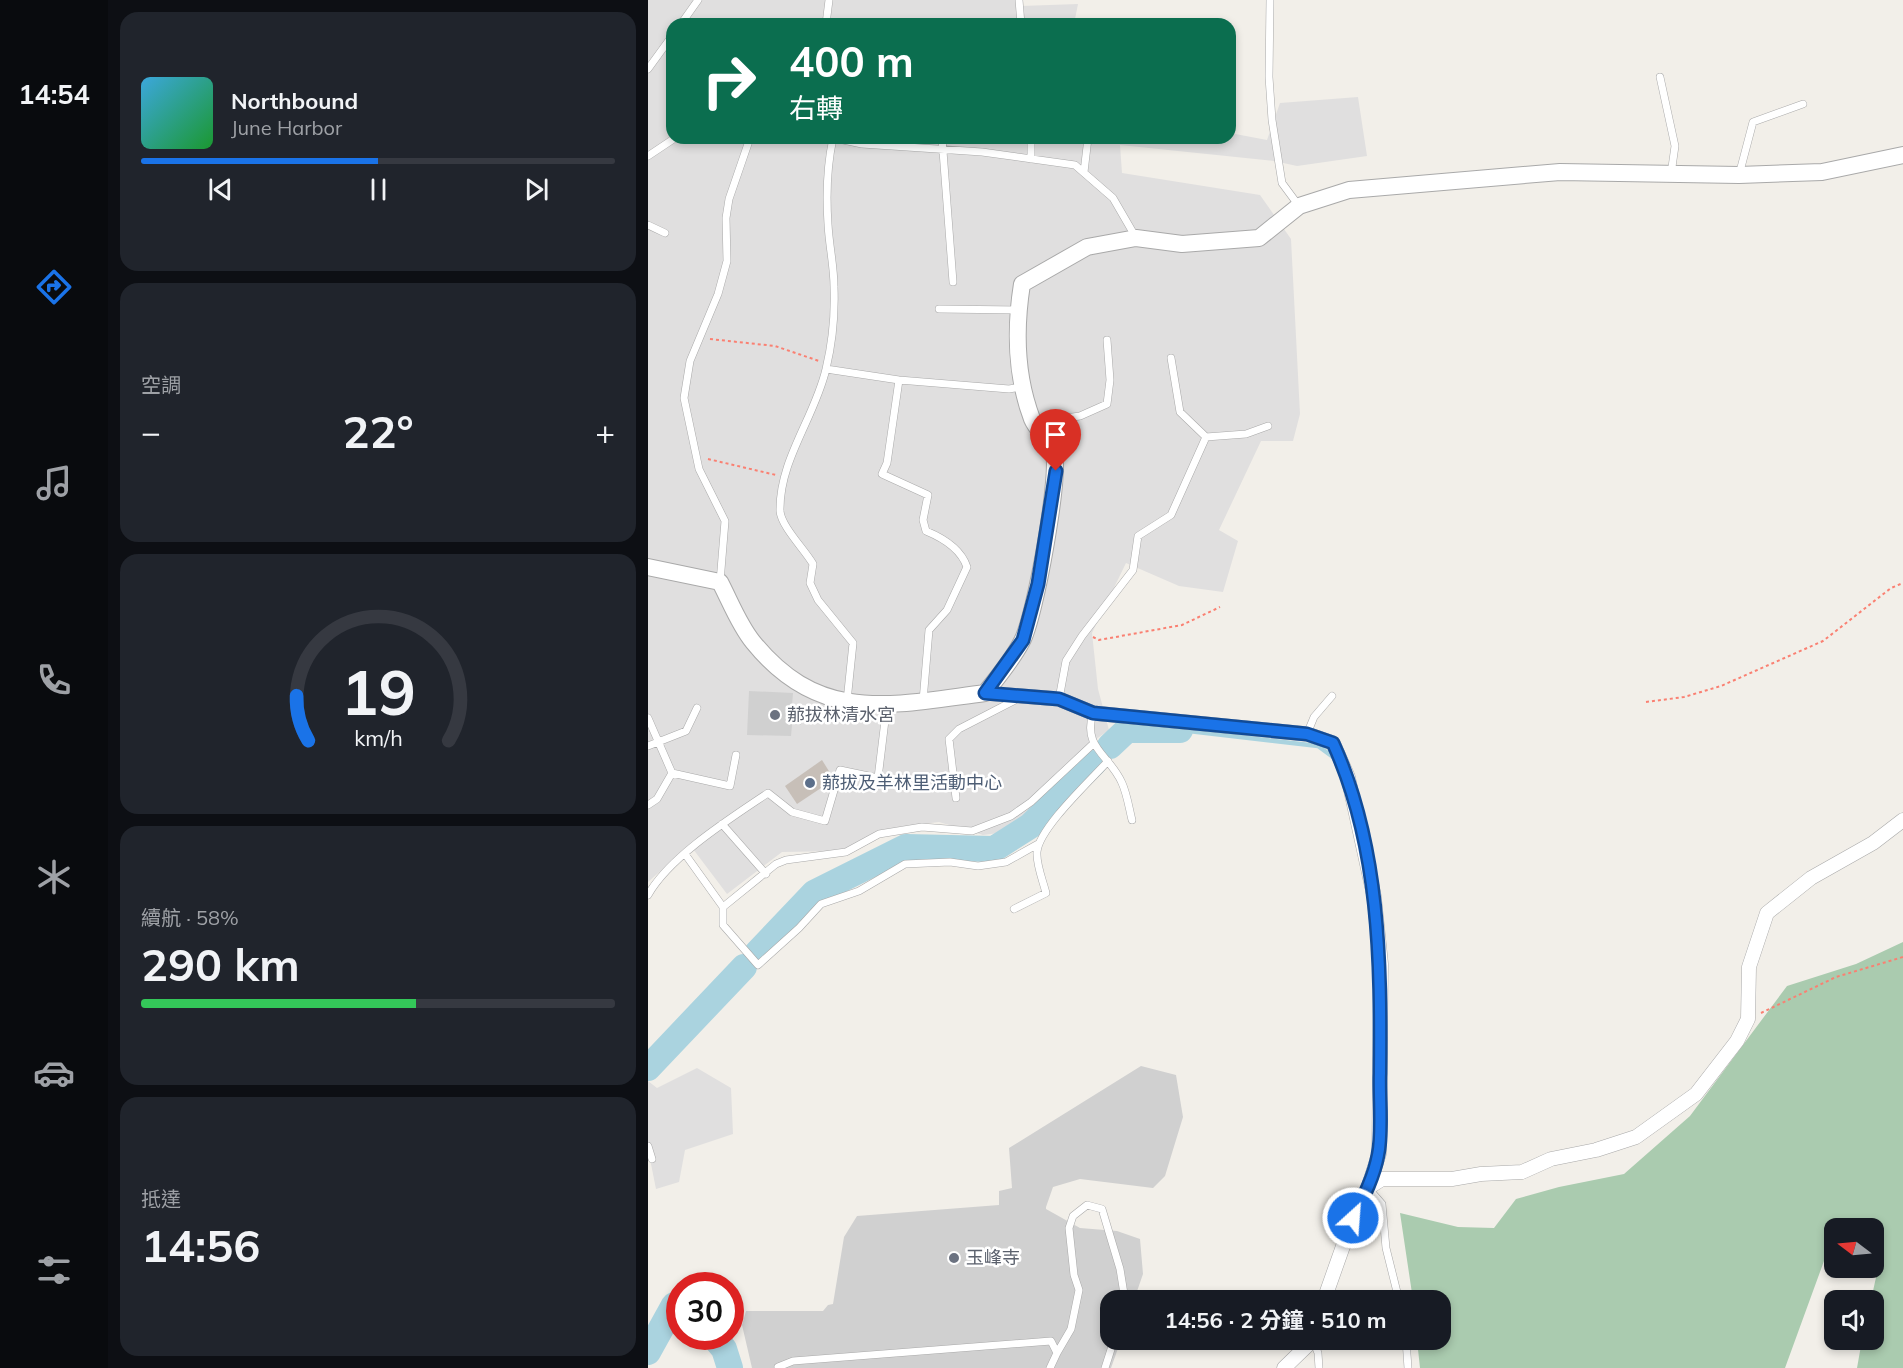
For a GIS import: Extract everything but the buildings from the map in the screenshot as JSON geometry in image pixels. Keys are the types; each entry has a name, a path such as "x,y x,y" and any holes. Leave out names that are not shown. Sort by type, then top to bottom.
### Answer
{"street":[{"path":"985,693 1023,640 1038,584 1056,471 1053,451 1033,422 1021,387 1018,310 1022,284 1087,247 1136,238 1182,244 1259,238 1299,206 1349,190 1560,172 1739,175 1822,172 1903,154"},
{"path":"648,567 720,582 752,641 771,662 795,683 814,694 847,703 887,704 985,693 1024,696 1059,699 1093,713 1307,734 1333,743 1348,777 1374,896 1381,964 1379,1154 1328,1290"},
{"path":"1368,1188 1382,1179 1452,1179 1481,1174 1522,1172 1551,1159 1596,1150 1636,1137 1696,1094 1737,1041 1748,1019 1749,967 1767,913 1811,878 1873,843 1903,820"},
{"path":"1284,1368 1303,1350"}],"lane":[{"path":"685,18 698,0"},
{"path":"827,18 829,0"},
{"path":"1018,0 1020,18"},
{"path":"1270,0 1269,76 1272,120 1282,183 1299,206"},
{"path":"648,69 666,44"},
{"path":"1660,77 1675,146 1671,174"},
{"path":"1739,175 1753,122 1803,104"},
{"path":"648,156 666,144"},
{"path":"720,582 725,521 699,469 684,398 690,361 718,294 727,261 726,218 729,199 748,144"},
{"path":"832,144 828,162 828,224 834,287 827,366 816,402 784,477 780,513 788,530 805,549 813,564 810,582 818,600 853,644 847,703"},
{"path":"862,144 942,148 1075,165 1113,198 1136,238"},
{"path":"942,144 954,282"},
{"path":"1031,144 1031,159"},
{"path":"1084,172 1087,144"},
{"path":"648,225 665,232"},
{"path":"939,309 1018,310"},
{"path":"1033,422 1080,416 1107,404 1110,380 1107,340"},
{"path":"1171,358 1180,412 1206,437 1246,434 1268,426"},
{"path":"827,366 899,380 1009,389 1021,387"},
{"path":"899,380 887,463 882,474 928,495 923,520 926,531 942,538 964,557 967,567 947,610 929,630 923,701"},
{"path":"1059,699 1066,661 1133,570 1138,536 1172,515 1206,437"},
{"path":"956,798 949,739 959,729 1024,696"},
{"path":"1307,734 1314,717 1332,696"},
{"path":"649,890 685,854 722,824 768,793 792,812 825,821 840,770 878,777 887,704"},
{"path":"648,746 686,731 697,708"},
{"path":"1093,713 1089,726 1093,744 1122,782 1132,820"},
{"path":"648,718 672,773"},
{"path":"723,907 776,864 786,860 846,852 879,834 922,827 972,831 1011,816 1031,802 1093,744"},
{"path":"672,773 730,786 736,755"},
{"path":"1014,909 1046,893 1036,854 1038,844 1046,830 1108,762"},
{"path":"648,805 657,799 672,773"},
{"path":"722,824 766,873"},
{"path":"685,854 723,907 723,925 758,965 799,928 821,904 859,891 905,864 950,862 978,866 997,864 1006,862 1038,844"},
{"path":"648,1146 652,1159"},
{"path":"1368,1188 1382,1204 1386,1248 1396,1290"},
{"path":"1050,1368 1071,1329 1079,1290 1072,1265 1069,1228 1073,1216 1088,1205 1102,1209 1120,1269 1123,1290"},
{"path":"778,1367 793,1361 1051,1341 1057,1353"},
{"path":"1105,1368 1110,1350"},
{"path":"1317,1350 1319,1368"},
{"path":"1407,1350 1408,1368"}],"path":[{"path":"699,338 775,346 827,366"},
{"path":"697,457 784,477"},
{"path":"1646,702 1684,696 1721,686 1823,642 1892,588 1903,583"},
{"path":"1086,631 1099,640 1182,625 1220,607"},
{"path":"1748,1019 1836,977 1903,957"}],"shaded area":[{"path":"648,0 1020,0 1021,6 1078,4 1075,18 666,18 666,144 1236,144 1236,134 1267,140 1280,103 1358,97 1367,156 1297,166 1274,161 1120,145 1122,173 1260,195 1291,239 1300,414 1293,441 1261,441 1219,530 1238,541 1223,592 1179,586 1126,563 1092,633 1098,689 1109,730 1089,744 1014,831 983,835 939,822 898,827 840,851 782,852 727,894 690,845 648,882"},
{"name":"𦰡拔林清水宮","path":"749,691 793,693 792,705 802,705 801,725 792,725 791,736 747,735"},
{"name":"玉峰寺","path":"1141,1066 1176,1075 1183,1117 1165,1176 1153,1188 1080,1179 1053,1187 1046,1207 1080,1228 1117,1231 1140,1239 1143,1274 1137,1290 1100,1290 1100,1350 1117,1350 1111,1368 752,1368 744,1334 746,1311 823,1311 828,1305 833,1304 844,1237 857,1216 999,1205 999,1191 1012,1188 1009,1148"},
{"path":"697,1068 731,1088 733,1134 685,1150 679,1182 656,1189 648,1149 648,1081 657,1088"}],"green space":[{"path":"1903,942 1903,1368 1857,1368 1860,1350 1884,1350 1884,1290 1873,1290 1876,1278 1884,1278 1884,1218 1824,1218 1824,1261 1785,1368 1420,1368 1418,1350 1451,1350 1451,1290 1412,1290 1400,1213 1458,1227 1494,1228 1516,1199 1559,1187 1624,1174 1690,1116 1787,986 1856,964"}],"waterway":[{"path":"1110,746 1127,730 1180,730"},
{"path":"1180,730 1318,746 1333,757"},
{"path":"757,953 814,893 906,847 994,849 1030,826 1094,763"},
{"path":"648,1068 744,967"},
{"path":"648,1352 666,1319"},
{"path":"724,1350 730,1368"}],"place":[{"name":"𦰡拔林清水宮","path":"775,715"},
{"name":"𦰡拔及羊林里活動中心","path":"810,783"},
{"name":"玉峰寺","path":"954,1258"}],"route":[{"path":"1056,471 1038,584 1023,640 985,693 1059,699 1093,713 1307,734 1333,743 1348,777 1374,896 1381,964 1379,1154 1368,1188 1353,1218"}]}
